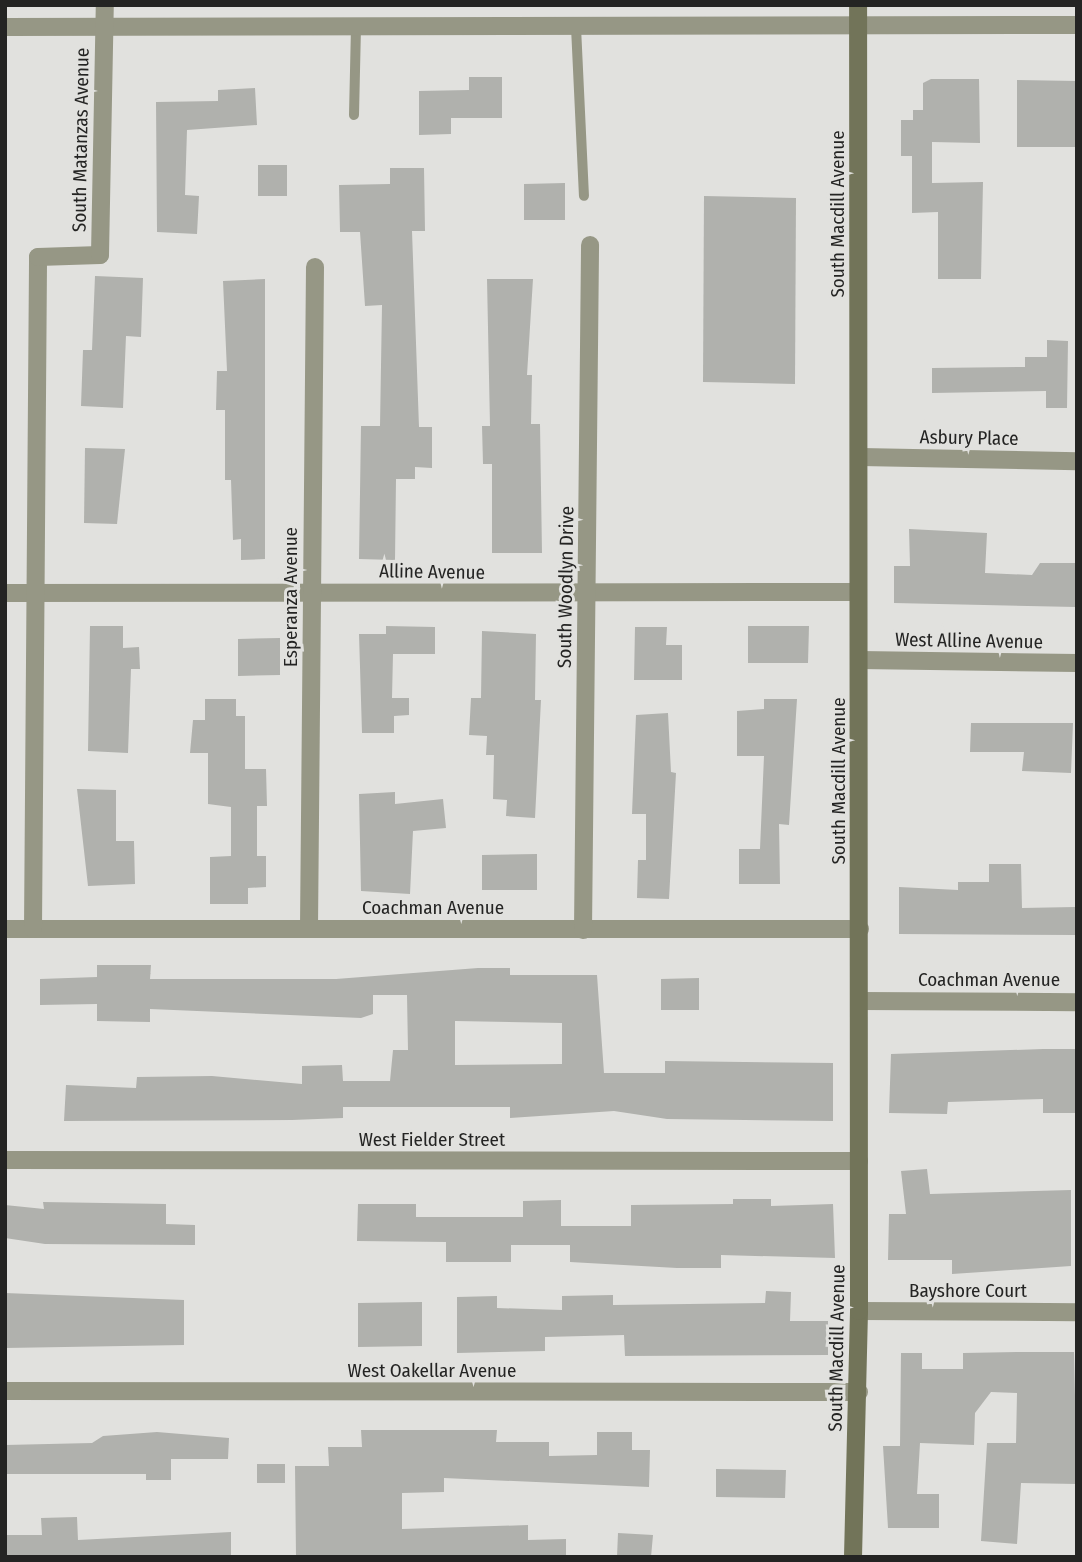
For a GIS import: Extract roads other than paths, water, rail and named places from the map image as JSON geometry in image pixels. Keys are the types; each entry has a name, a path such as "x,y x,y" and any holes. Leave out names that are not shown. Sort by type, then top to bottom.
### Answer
{"street":[{"name":"South Matanzas Avenue","path":"33,929 38,257 100,255 105,5"},
{"name":"South Macdill Avenue","path":"853,1557 859,1392 858,592 861,457 858,5"},
{"path":"5,27 1077,25"},
{"name":"South Woodlyn Drive","path":"583,930 590,244"},
{"name":"Esperanza Avenue","path":"309,928 315,267"},
{"name":"Asbury Place","path":"861,457 1077,461"},
{"name":"Alline Avenue","path":"5,593 587,595 858,592"},
{"name":"West Alline Avenue","path":"860,660 1077,663"},
{"name":"Coachman Avenue","path":"5,929 860,929"},
{"name":"Coachman Avenue","path":"860,1000 1077,1002"},
{"name":"West Fielder Street","path":"5,1160 859,1161"},
{"name":"Bayshore Court","path":"859,1311 1077,1312"},
{"name":"West Oakellar Avenue","path":"5,1391 859,1392"}],"lane":[{"path":"354,115 356,27"},
{"path":"576,27 584,196"}]}
